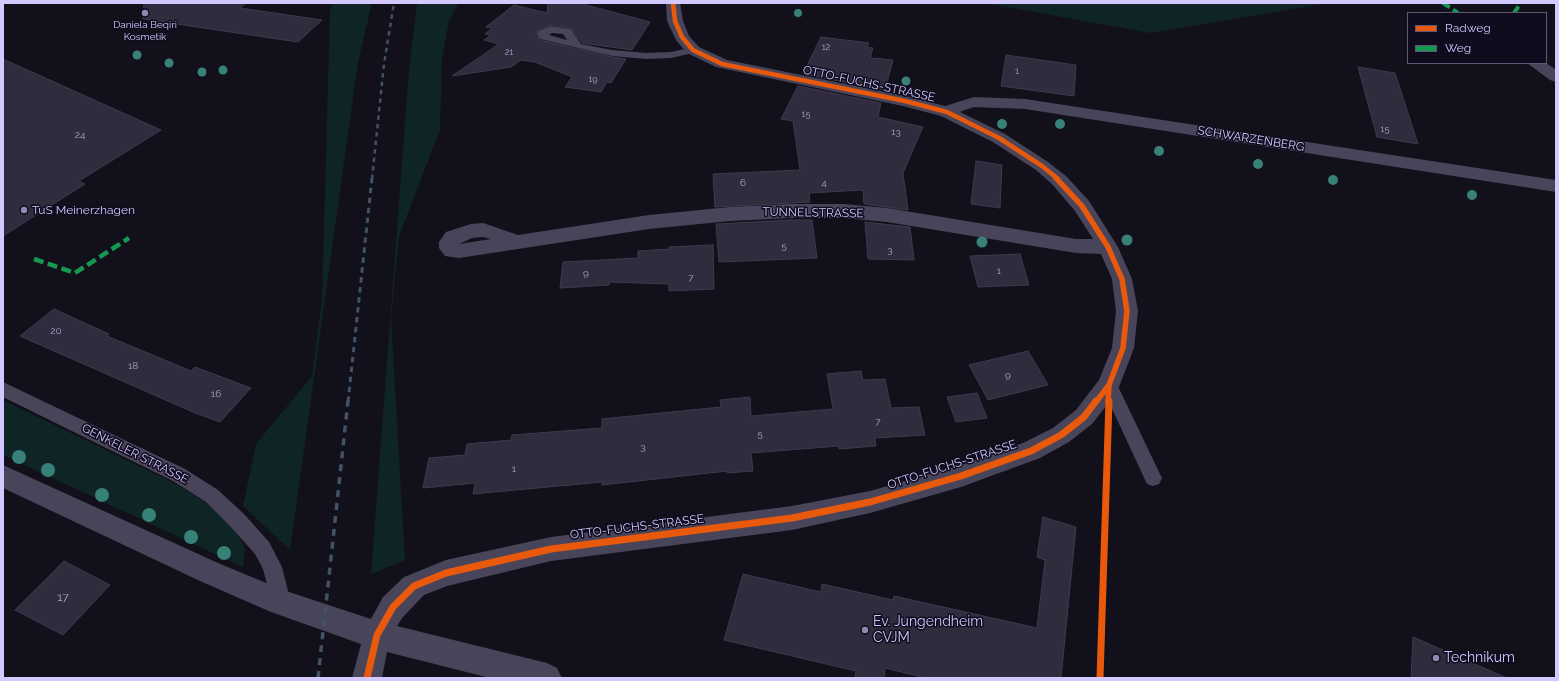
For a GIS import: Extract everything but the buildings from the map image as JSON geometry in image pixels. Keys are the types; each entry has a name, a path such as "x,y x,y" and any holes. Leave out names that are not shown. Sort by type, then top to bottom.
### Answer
{"street":[{"name":"OTTO-FUCHS-STRASSE","path":"367,678 377,635 393,607 414,586 446,572 551,549 792,518 870,502 961,476 1031,451 1061,435 1084,417 1109,385 1123,348 1127,310 1122,279 1108,246 1082,206 1059,180 999,138 946,112 905,101 722,64 693,50 682,37 676,21 673,3"},
{"path":"1536,64 1556,77"},
{"name":"SCHWARZENBERG","path":"946,112 959,106 974,102 1025,104 1556,186"},
{"name":"TUNNELSTRASSE","path":"517,242 649,222 730,214 791,211 887,215 1076,246 1108,246"},
{"path":"3,476 209,572 281,603 377,635 547,678"}],"lane":[{"path":"577,46 612,53 646,56 671,55 693,50"},
{"path":"1109,385 1153,478"},
{"name":"GENKELER STRASSE","path":"3,389 179,475 212,496 238,520 262,548 272,567 281,603"}],"green space":[{"path":"333,3 372,3 358,62 290,550 243,506 256,444 312,376 322,299 330,10"},
{"path":"417,3 459,3 449,21 442,59 440,130 399,236 391,318 405,560 371,574 409,69"},
{"path":"985,3 1328,3 1150,33"},
{"path":"3,400 178,485 217,510 236,528 245,549 243,567 3,455"}],"railway":[{"path":"372,179 384,64 394,3"},
{"path":"348,402 372,178"},
{"path":"318,678 348,401"}],"marked path":[{"path":"1443,3 1456,12"},
{"path":"1515,12 1521,3"},
{"path":"34,259 75,273 129,238"}],"cycle path":[{"path":"367,678 377,635 393,607 414,586 446,573 551,549 792,518 870,502 961,476 1031,451 1061,435 1084,417 1109,385 1123,348 1127,311 1122,279 1108,247 1082,206 1059,180 1042,166 999,138 947,112 905,101 722,64 693,50 682,37 675,21 673,3"},
{"path":"1100,678 1109,385"}],"place":[{"name":"Daniela Beqiri Kosmetik","path":"145,13"},
{"name":"TuS Meinerzhagen","path":"24,210"},
{"name":"Ev. Jungendheim CVJM","path":"865,630"},
{"name":"Technikum","path":"1436,658"}]}
